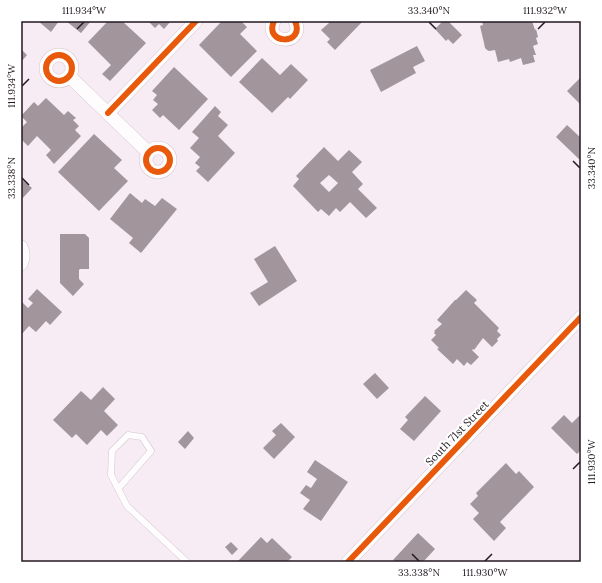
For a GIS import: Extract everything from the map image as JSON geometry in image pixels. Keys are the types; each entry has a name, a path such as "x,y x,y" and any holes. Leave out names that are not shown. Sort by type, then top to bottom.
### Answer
{"street":[{"path":"108,113 196,21"},
{"path":"274,21 272,27 274,35 281,40 286,40 296,34 297,26 295,21"},
{"path":"69,76 148,152"},
{"path":"21,247 24,253 24,258 21,264"},
{"name":"South 71st Street","path":"348,562 581,317"}],"lane":[{"path":"118,489 151,451 142,437 128,435 112,451 111,475 118,489 127,506 187,562"}],"building":[{"path":"38,21 59,21 51,32"},
{"path":"66,21 91,21 81,33"},
{"path":"108,21 122,21 146,43 110,81 102,74 111,65 88,42"},
{"path":"148,21 171,21 164,29 159,24 155,28"},
{"path":"222,21 241,21 247,27 240,34 257,51 231,77 199,45"},
{"path":"327,21 363,21 335,50 327,42 330,39 321,30 329,23"},
{"path":"443,21 448,21 462,35 453,44 448,39 446,41 435,29"},
{"path":"482,21 532,21 538,37 536,38 538,44 533,46 536,55 533,55 535,62 523,65 521,58 510,62 509,59 498,62 495,50 489,51 485,48 480,26 483,25"},
{"path":"417,46 425,61 413,67 416,73 381,92 370,70"},
{"path":"21,49 27,55 21,62"},
{"path":"262,58 280,75 291,64 308,80 290,99 288,97 272,113 239,82"},
{"path":"174,67 208,99 179,130 163,115 160,118 152,110 158,104 153,100 157,95 152,91"},
{"path":"581,77 581,105 567,91"},
{"path":"46,98 64,115 68,111 76,118 73,120 79,126 75,130 81,136 54,164 46,155 51,150 37,136 28,146 21,139 21,128 27,122 21,116 34,102 38,106"},
{"path":"215,106 221,112 218,116 228,125 218,136 235,153 208,182 196,171 200,167 195,163 200,157 190,148 199,138 192,132"},
{"path":"567,125 581,138 581,161 556,137"},
{"path":"94,134 122,160 114,168 128,181 99,211 58,172"},
{"path":"324,147 338,161 349,150 362,162 352,172 363,184 358,189 377,208 366,218 350,202 340,212 336,208 329,216 321,209 318,212 293,186 299,179 296,176","holes":["329,175 338,183 329,192 320,183"]},
{"path":"21,179 32,188 21,200"},
{"path":"130,193 142,203 145,199 155,206 162,198 177,209 141,253 129,243 133,238 110,219"},
{"path":"60,234 85,234 89,238 89,269 79,270 79,279 84,284 73,296 60,283"},
{"path":"275,246 297,281 259,306 250,293 268,282 254,259"},
{"path":"37,289 62,312 50,325 46,321 36,332 29,326 21,335 21,301 28,308 33,303 28,299"},
{"path":"466,290 477,300 474,303 499,328 497,331 501,335 492,347 483,338 474,350 472,350 479,357 471,365 467,362 464,366 457,359 453,364 437,349 439,348 431,340 436,335 434,331 442,324 437,320"},
{"path":"375,373 389,388 377,399 363,384"},
{"path":"103,387 115,399 104,411 118,425 107,436 101,430 87,445 76,434 72,438 53,420 81,391 91,400"},
{"path":"425,396 441,411 414,441 400,429 408,420 405,417"},
{"path":"581,414 581,450 577,454 551,428 564,415 572,423"},
{"path":"281,423 295,437 274,459 263,448 276,435 272,431"},
{"path":"188,431 194,438 185,449 178,442"},
{"path":"315,460 348,482 321,521 303,509 310,500 300,493 306,485 311,488 317,479 307,472"},
{"path":"506,463 516,474 519,471 534,487 500,522 506,528 494,541 473,519 479,513 470,504 478,496 476,493"},
{"path":"418,533 435,549 423,562 396,562 393,560"},
{"path":"261,537 267,543 272,538 292,557 287,562 238,561"},
{"path":"231,542 238,549 232,555 225,547"}],"cycle path":[{"path":"108,113 196,21"},
{"path":"274,21 272,29 274,35 284,39 295,35 297,29 295,21"},
{"path":"59,55 68,59 72,68 68,77 59,81 50,77 46,68 50,59 59,55"},
{"path":"158,148 167,151 170,160 167,169 158,172 149,169 146,160 149,151 158,148"},
{"path":"348,562 581,317"}]}
